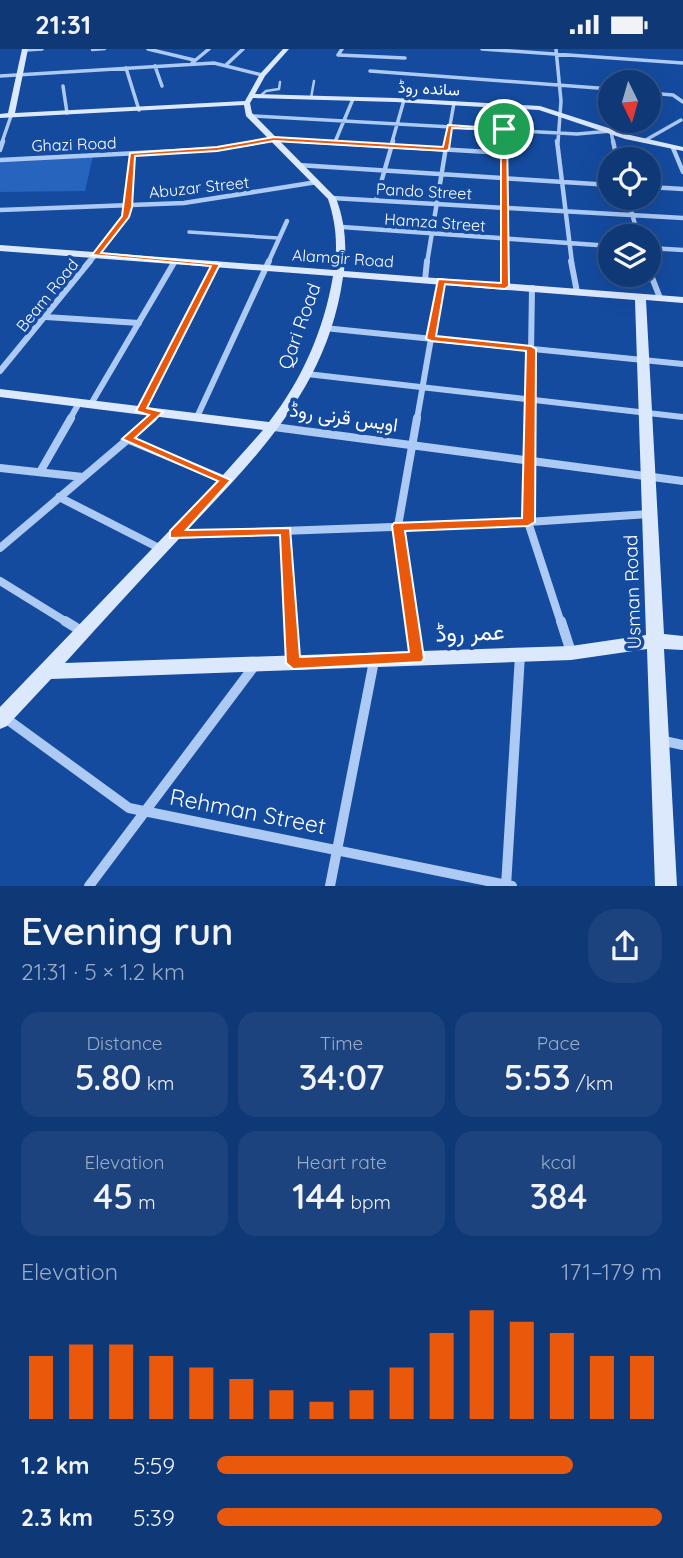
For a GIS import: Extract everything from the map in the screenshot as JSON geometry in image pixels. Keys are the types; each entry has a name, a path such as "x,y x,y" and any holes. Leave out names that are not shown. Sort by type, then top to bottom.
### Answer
{"main road":[{"path":"252,99 262,75 286,49"},
{"path":"11,116 25,50"},
{"name":"ساندہ روڈ","path":"0,116 139,110 252,99 311,98 540,108 598,126"},
{"name":"Qari Road","path":"2,718 274,426 307,374 340,274 342,227 339,211 332,198 252,116 252,99"},
{"name":"ساندہ روڈ","path":"618,133 683,149"},
{"name":"Alamgir Road","path":"0,248 683,300"},
{"name":"Usman Road","path":"640,296 666,886"},
{"name":"اویس قرنی روڈ","path":"0,394 274,426"},
{"name":"عمر روڈ","path":"48,671 571,653 654,641 683,643"}],"street":[{"path":"25,50 42,49"},
{"path":"146,49 193,62 226,65 262,75"},
{"path":"0,76 193,62 208,49"},
{"path":"226,65 243,49"},
{"path":"342,49 338,55 404,58"},
{"path":"482,49 556,51 683,63"},
{"path":"556,51 560,84 557,132 568,244 578,292"},
{"path":"155,66 162,86"},
{"path":"126,68 139,110"},
{"path":"370,71 598,88"},
{"path":"64,86 67,113"},
{"path":"673,95 682,90"},
{"path":"662,94 673,95 683,102"},
{"path":"335,143 353,99"},
{"path":"376,200 404,100"},
{"path":"425,280 430,234 454,103"},
{"path":"505,286 503,239 506,208 506,106"},
{"path":"0,150 11,116"},
{"path":"252,116 557,132 598,131"},
{"path":"644,141 681,120"},
{"name":"Ghazi Road","path":"0,160 217,149 274,139 505,153"},
{"path":"673,148 683,171"},
{"name":"Beam Road","path":"0,371 116,232 128,207 132,154"},
{"path":"299,165 598,184"},
{"name":"Abuzar Street","path":"0,210 128,207 217,200 317,182"},
{"path":"661,188 683,189"},
{"name":"Pando Street","path":"332,198 683,218"},
{"path":"632,210 635,224"},
{"path":"197,417 287,221"},
{"name":"Hamza Street","path":"342,227 598,245"},
{"path":"661,249 683,250"},
{"path":"40,472 139,323 175,261"},
{"path":"141,411 216,264"},
{"path":"417,658 398,526 441,281"},
{"path":"656,287 660,298"},
{"path":"532,288 528,522 571,653"},
{"path":"46,317 139,323"},
{"path":"324,328 683,364"},
{"path":"307,374 683,417"},
{"path":"0,548 158,412"},
{"name":"اویس قرنی روڈ","path":"274,426 683,481"},
{"path":"127,439 225,480"},
{"path":"0,468 83,477"},
{"path":"59,497 161,549"},
{"path":"174,535 528,522 650,514"},
{"path":"0,581 84,632"},
{"path":"508,886 520,655"},
{"path":"330,886 374,661"},
{"path":"89,886 255,665"},
{"name":"Rehman Street","path":"2,718 129,808 508,886"},
{"path":"660,740 683,744"}],"lane":[{"path":"92,50 105,49"},
{"path":"311,98 314,81"},
{"path":"252,99 266,91 279,89 280,82"},
{"path":"189,232 278,239"},
{"path":"286,531 293,663"}],"shaded area":[{"path":"93,156 85,191 0,192 0,160"}],"route":[{"path":"450,126 504,129 505,286 441,281 431,339 531,349 528,522 398,526 417,658 293,663 286,531 174,535 225,480 127,439 158,412 141,411 216,264 96,255 125,217 132,154 217,149 274,139 446,149 450,126"}]}
